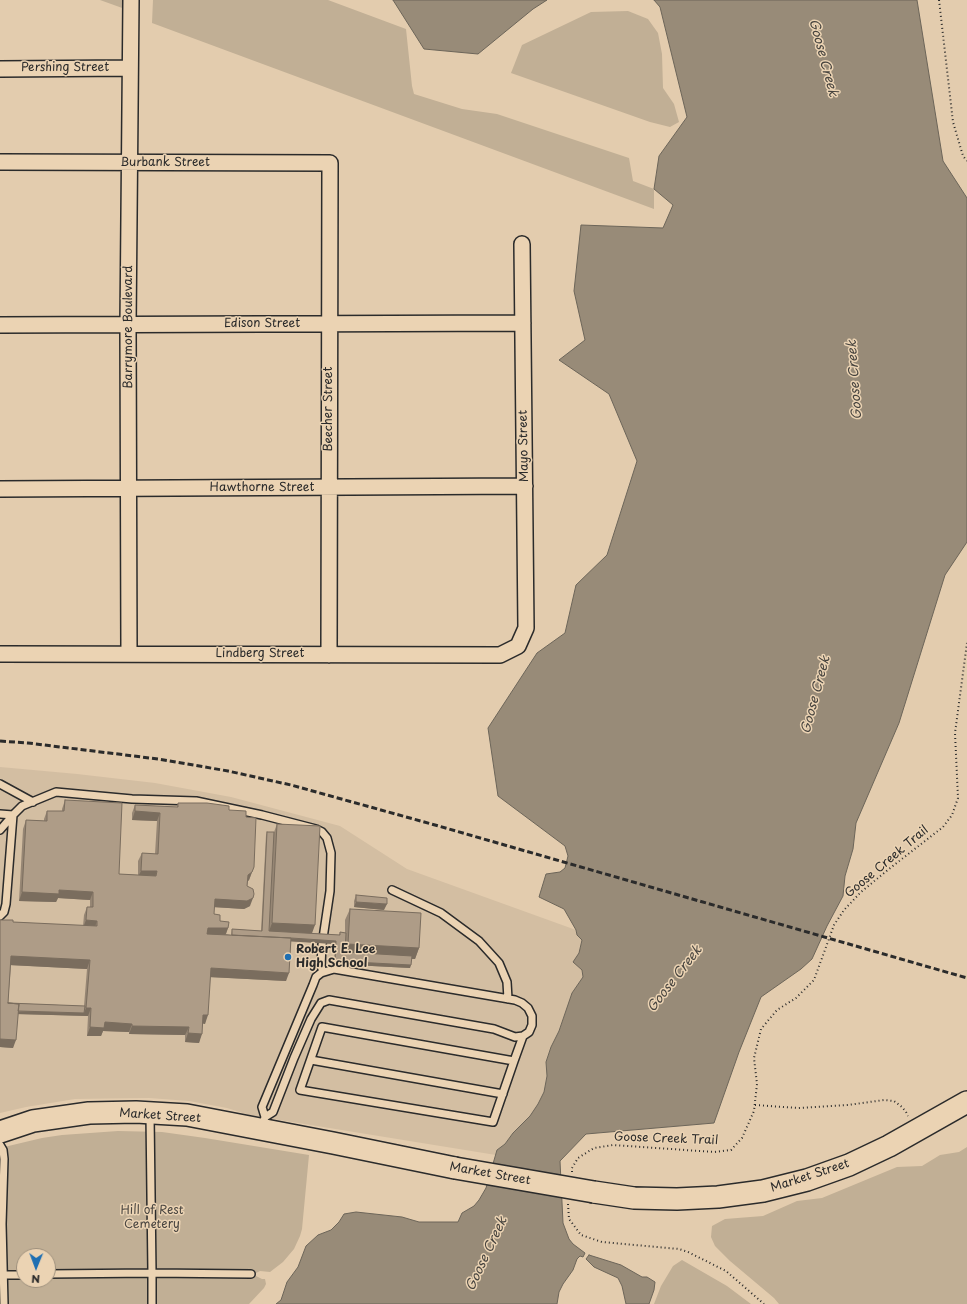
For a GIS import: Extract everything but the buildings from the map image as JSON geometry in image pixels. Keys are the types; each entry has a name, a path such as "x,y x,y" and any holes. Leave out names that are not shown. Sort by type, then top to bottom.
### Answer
{"main road":[{"name":"Market Street","path":"0,1132 33,1121 89,1113 150,1113 187,1115 263,1123 455,1168 594,1192 634,1198 677,1199 718,1197 763,1191 807,1180 849,1165 889,1146 967,1102"}],"street":[{"name":"Barrymore Boulevard","path":"129,654 128,325 131,0"},
{"name":"Pershing Street","path":"0,69 130,68"},
{"name":"Burbank Street","path":"0,162 330,163"},
{"name":"Beecher Street","path":"329,655 330,163"},
{"name":"Mayo Street","path":"518,646 526,628 522,244"},
{"name":"Edison Street","path":"0,325 523,323"},
{"name":"Hawthorne Street","path":"0,489 525,486"},
{"name":"Lindberg Street","path":"0,654 500,655 518,646"}],"lane":[{"path":"0,784 33,802"},
{"path":"0,830 12,815 22,806 56,792 132,799 196,801 304,825 322,832 327,838 330,846 332,863 330,891 322,945 321,966 323,972"},
{"path":"0,814 12,815"},
{"path":"0,916 4,912 6,904 12,815"},
{"path":"392,890 441,913 479,941 499,963 507,982 508,999"},
{"path":"263,1123 262,1107 316,977 323,972 334,969 508,999 522,1003 528,1008 532,1016 532,1025 528,1032 523,1036 493,1122 300,1090 322,1027"},
{"path":"263,1123 273,1112 311,1019 321,1003 329,1000 494,1029 515,1036 523,1036"},
{"path":"311,1019 322,1027 514,1061"},
{"path":"311,1060 503,1094"},
{"path":"150,1113 152,1304"},
{"path":"0,1145 3,1150 4,1159 2,1224 4,1304"},
{"path":"56,1274 252,1274"},
{"path":"3,1275 16,1275"}],"path":[{"path":"939,0 953,122 963,156 967,161"},
{"name":"Goose Creek Trail","path":"572,1175 572,1168 578,1158 594,1148 613,1145 714,1152 731,1150 742,1138 754,1111 757,1084 754,1058 761,1029 777,1010 796,998 814,980 834,925 844,910 861,892 943,827 952,815 958,798 954,733 967,643"},
{"path":"755,1105 798,1108 848,1105 884,1100 894,1102 902,1106 908,1117"},
{"path":"568,1203 569,1219 581,1235 602,1242 679,1249 688,1252 726,1271 764,1304"}],"shaded area":[{"name":"Robert E. Lee High School","path":"0,767 155,783 231,797 340,826 407,869 576,930 577,935 582,940 579,953 573,962 582,970 583,977 572,993 559,1031 551,1047 546,1062 547,1076 544,1092 538,1104 530,1116 513,1133 505,1144 497,1150 496,1155 249,1115 227,1108 189,1101 149,1098 75,1099 0,1113"}],"green space":[{"path":"100,0 125,0 125,9"},
{"path":"153,0 328,0 406,29 414,94 462,109 497,114 629,158 633,181 654,189 654,209 152,23"},
{"path":"628,11 648,19 658,33 662,54 663,88 674,104 679,122 670,127 650,122 511,73 522,45 591,12"},
{"name":"Hill of Rest Cemetery","path":"118,1131 162,1132 309,1155 302,1229 300,1236 294,1249 283,1262 270,1272 260,1271 256,1273 256,1276 265,1279 266,1284 249,1304 0,1304 0,1148 42,1138"},
{"path":"967,1147 967,1304 779,1304 774,1298 730,1261 715,1246 711,1237 712,1226 725,1219 763,1216 797,1201 822,1198 897,1167 922,1166 940,1155 959,1152"},
{"path":"682,1260 727,1286 751,1304 654,1304 661,1286 673,1266"}],"water":[{"path":"393,0 547,0 533,9 478,54 424,49"},
{"name":"Goose Creek","path":"654,0 917,0 943,161 967,198 967,542 945,575 899,723 856,823 853,849 845,876 843,896 812,959 801,969 761,997 739,1052 714,1123 586,1134 560,1161 563,1223 569,1239 585,1253 583,1257 580,1256 577,1259 573,1270 563,1284 559,1292 557,1304 276,1304 281,1300 287,1282 298,1267 306,1246 318,1235 331,1230 344,1214 356,1212 402,1217 419,1222 458,1222 462,1213 474,1206 486,1188 497,1150 505,1144 513,1133 530,1116 544,1092 547,1076 546,1062 551,1047 559,1031 572,993 583,977 582,970 573,962 579,953 582,940 577,935 576,930 564,909 539,897 546,874 560,872 565,868 568,856 565,846 498,796 488,728 537,653 565,633 576,585 607,555 637,461 609,394 559,360 585,340 574,291 581,225 663,228 673,205 654,189 659,156 687,117 660,7"},
{"path":"589,1255 621,1265 642,1277 647,1277 655,1282 649,1304 626,1304 622,1286 618,1278 594,1267 586,1259"}],"railway":[{"path":"0,741 158,759 228,771 291,785 967,978"}],"place":[{"name":"Robert E. Lee High School","path":"288,957"}]}
